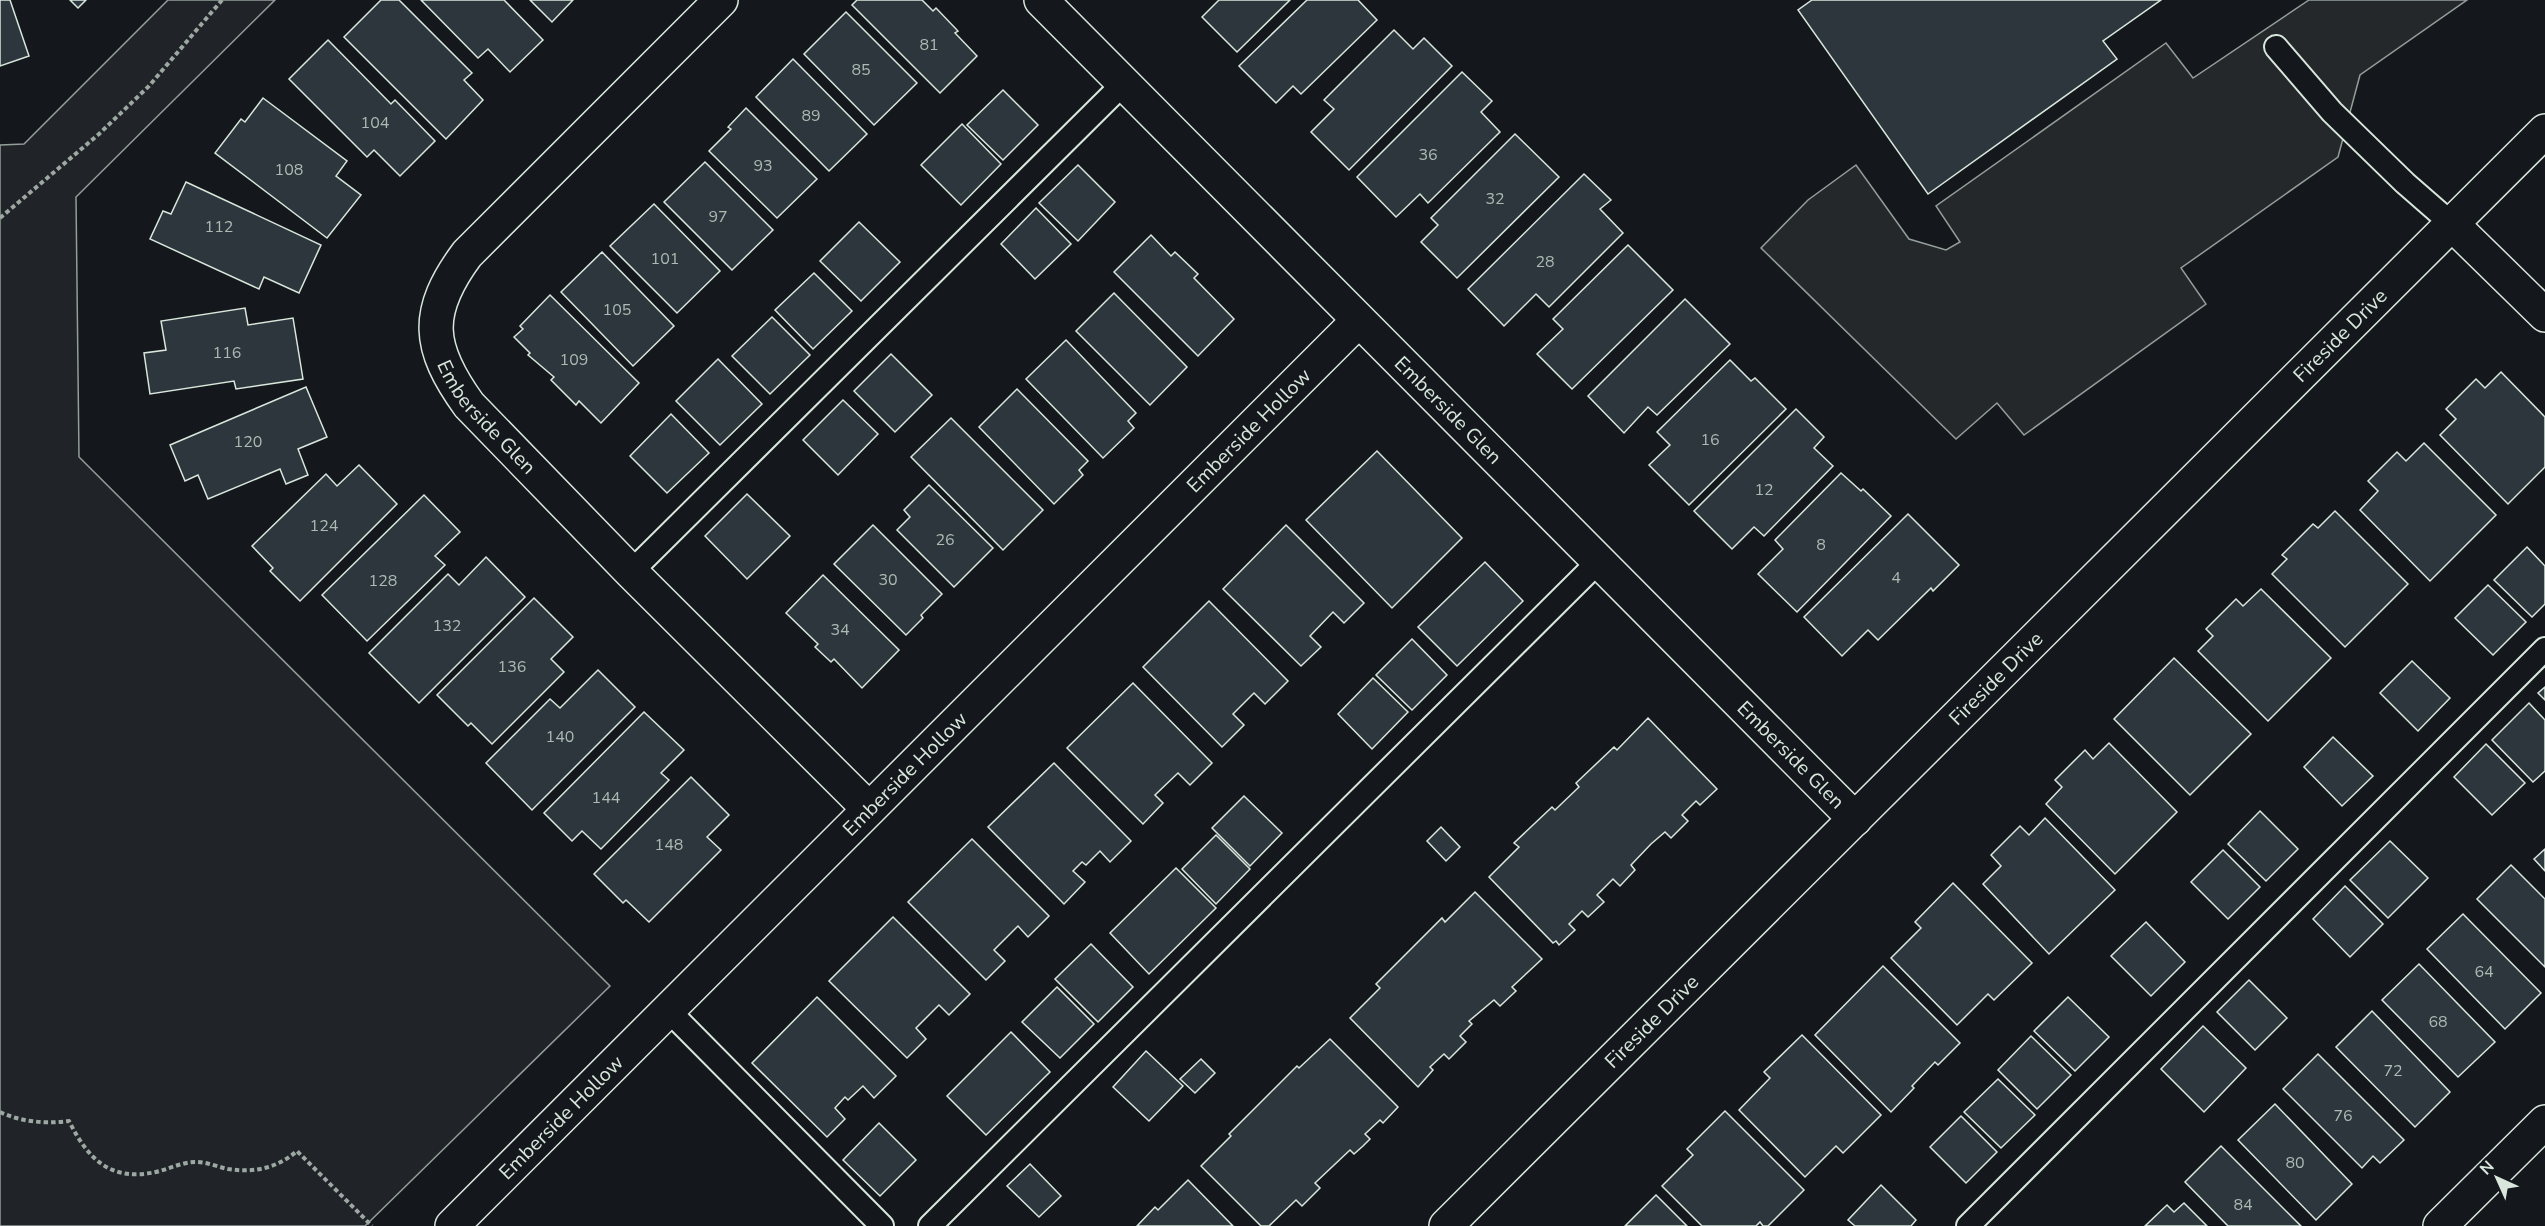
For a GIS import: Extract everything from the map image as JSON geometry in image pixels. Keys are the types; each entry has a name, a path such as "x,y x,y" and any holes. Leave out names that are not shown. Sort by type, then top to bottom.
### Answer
{"street":[{"name":"Emberside Glen","path":"721,0 466,254 448,279 435,329 440,355 450,379 469,405 631,572 869,809"},
{"name":"Emberside Glen","path":"1041,0 1855,819"},
{"name":"Fireside Drive","path":"1446,1226 2545,131"},
{"path":"2452,224 2545,315"},
{"name":"Emberside Hollow","path":"452,1226 1358,321"},
{"path":"2440,1226 2545,1122"}],"lane":[{"path":"2276,47 2331,112 2405,183 2452,224"},
{"path":"631,572 1123,84"},
{"path":"930,1226 1598,562"},
{"path":"1968,1226 2545,649"},
{"path":"668,1010 882,1226"}],"path":[{"path":"0,218 99,134 149,86 222,0"},
{"path":"0,1112 10,1117 34,1122 69,1121 78,1138 104,1167 135,1176 192,1163 248,1171 263,1169 277,1165 297,1151 372,1226"}],"shaded area":[{"path":"168,0 275,0 76,197 79,457 610,986 365,1226 0,1226 0,145 24,144"},
{"path":"2309,0 2467,0 2360,75 2338,157 2181,268 2206,304 2024,435 1997,403 1956,439 1761,248 1808,200 1856,165 1909,239 1946,250 1960,242 1936,206 2166,43 2193,78"}],"building":[{"path":"0,0 10,0 29,56 0,66"},
{"path":"70,0 86,0 78,8"},
{"path":"381,0 399,0 472,73 464,80 483,100 446,139 344,37"},
{"path":"421,0 504,0 543,40 510,72 488,49 478,58"},
{"path":"530,0 573,0 552,22"},
{"path":"857,0 922,0 933,11 936,8 977,56 940,93 852,5"},
{"path":"1219,0 1290,0 1237,52 1202,17"},
{"path":"1307,0 1358,0 1377,20 1301,94 1293,86 1276,103 1239,66"},
{"path":"1812,0 2161,0 2103,41 2117,59 1928,194 1798,10"},
{"path":"846,12 917,83 874,125 804,54"},
{"path":"1394,30 1413,49 1424,38 1452,66 1349,170 1311,132 1334,109 1324,100"},
{"path":"328,40 391,104 395,100 435,141 400,176 374,150 367,157 289,79"},
{"path":"793,59 867,134 829,171 756,97"},
{"path":"1462,72 1492,101 1481,112 1500,132 1428,203 1420,194 1396,217 1357,177"},
{"path":"1003,90 1038,125 1003,160 967,125"},
{"path":"263,98 347,161 336,176 361,195 327,238 215,153 241,119 245,122"},
{"path":"746,108 817,179 777,218 709,151 731,129 728,127"},
{"path":"962,124 1001,164 961,205 921,165"},
{"path":"1515,134 1559,177 1457,278 1421,242 1438,225 1431,218"},
{"path":"705,162 773,230 732,270 664,202"},
{"path":"1078,165 1115,202 1078,241 1039,203"},
{"path":"1584,174 1611,200 1600,209 1623,233 1549,307 1536,294 1504,326 1468,289"},
{"path":"186,182 321,245 299,293 264,277 259,289 150,239 163,211 171,214"},
{"path":"654,204 720,271 677,313 610,246"},
{"path":"1036,208 1071,244 1035,279 1001,244"},
{"path":"859,222 900,262 861,301 820,261"},
{"path":"1151,235 1171,256 1175,252 1198,274 1194,278 1234,319 1198,356 1114,272"},
{"path":"1628,245 1673,290 1572,389 1537,354 1563,329 1553,319"},
{"path":"602,252 674,326 633,366 561,292"},
{"path":"814,273 852,311 813,349 775,310"},
{"path":"1114,293 1187,367 1150,405 1076,331"},
{"path":"550,295 639,383 601,423 579,401 576,405 551,380 554,377 528,355 530,353 514,337 523,329 520,326"},
{"path":"1685,299 1730,344 1657,415 1648,407 1624,433 1588,396"},
{"path":"245,308 248,325 293,318 303,379 236,389 234,381 150,394 144,353 166,350 161,321"},
{"path":"772,317 810,355 770,394 732,356"},
{"path":"1066,340 1136,413 1128,421 1134,428 1103,458 1026,379"},
{"path":"891,354 932,395 895,432 854,391"},
{"path":"718,359 762,404 720,445 676,401"},
{"path":"1730,360 1751,381 1755,378 1786,409 1689,505 1649,465 1670,445 1657,432"},
{"path":"2501,372 2545,417 2545,467 2508,504 2440,435 2456,419 2446,409 2476,379 2485,388"},
{"path":"306,387 327,437 298,449 308,475 286,484 280,469 208,499 198,475 185,481 170,445"},
{"path":"1017,389 1088,461 1079,470 1083,475 1054,504 979,427"},
{"path":"843,400 878,434 838,475 803,440"},
{"path":"1796,409 1824,437 1814,448 1833,466 1764,536 1754,527 1732,549 1694,511"},
{"path":"671,414 709,453 667,493 630,456"},
{"path":"951,418 1043,510 1003,550 911,457"},
{"path":"2424,443 2496,515 2430,581 2360,510 2378,491 2368,481 2397,452 2406,461"},
{"path":"1377,451 1462,538 1392,608 1306,520"},
{"path":"359,465 397,504 300,601 270,571 273,568 252,546 326,474 337,486"},
{"path":"1841,473 1861,491 1863,489 1891,516 1797,612 1758,574 1783,549 1775,540"},
{"path":"929,485 993,548 954,587 897,530 910,517 904,510"},
{"path":"747,494 790,536 747,579 705,536"},
{"path":"424,495 460,532 435,556 445,565 367,641 322,595"},
{"path":"2335,511 2408,584 2345,647 2272,574 2287,559 2282,555 2313,524 2318,528"},
{"path":"1908,514 1959,565 1933,591 1931,588 1878,640 1868,630 1842,656 1804,617"},
{"path":"873,525 942,594 921,615 923,618 906,635 834,564"},
{"path":"1286,525 1364,603 1344,623 1333,612 1310,636 1321,647 1301,666 1223,589"},
{"path":"2527,547 2545,566 2545,604 2532,617 2494,580"},
{"path":"486,557 525,597 419,703 369,653 448,574 459,585"},
{"path":"1485,562 1523,601 1457,666 1418,627"},
{"path":"823,575 899,650 862,688 834,659 831,662 815,647 818,644 786,613"},
{"path":"2488,585 2526,622 2493,655 2455,618"},
{"path":"2261,589 2331,658 2268,721 2198,651 2213,636 2206,629 2236,599 2243,606"},
{"path":"534,598 573,637 551,659 564,672 492,744 471,723 468,726 437,695"},
{"path":"1209,601 1288,681 1265,704 1254,693 1233,714 1244,725 1222,747 1143,667"},
{"path":"1412,639 1447,675 1412,710 1376,675"},
{"path":"2174,658 2251,734 2190,795 2114,719"},
{"path":"2412,661 2450,698 2418,731 2380,693"},
{"path":"598,670 635,707 532,810 486,763 550,699 560,708"},
{"path":"1373,678 1408,712 1372,749 1338,714"},
{"path":"1133,683 1212,763 1190,785 1178,773 1155,795 1163,803 1143,824 1067,748"},
{"path":"2545,687 2545,700 2538,693"},
{"path":"2529,703 2545,720 2545,771 2533,782 2492,740"},
{"path":"644,712 684,750 661,773 669,780 601,849 582,831 572,841 544,813"},
{"path":"1648,718 1717,789 1700,805 1696,801 1682,815 1688,821 1671,838 1665,832 1651,844 1631,865 1635,870 1620,886 1613,879 1597,895 1604,902 1588,917 1582,911 1569,924 1575,930 1559,945 1556,941 1553,943 1489,877 1519,847 1514,843 1552,807 1555,810 1579,787 1576,783 1614,747 1617,750"},
{"path":"2333,737 2373,776 2342,806 2304,767"},
{"path":"2109,743 2177,812 2115,874 2046,804 2062,787 2055,780 2085,750 2093,759"},
{"path":"2486,744 2525,783 2492,815 2454,777"},
{"path":"1054,763 1131,841 1110,862 1100,851 1086,865 1082,862 1073,871 1085,882 1064,904 988,827"},
{"path":"691,777 729,815 707,837 721,850 649,922 626,900 623,903 594,874"},
{"path":"1244,796 1282,833 1250,866 1212,828"},
{"path":"2260,811 2298,849 2266,881 2228,844"},
{"path":"2045,818 2115,890 2049,954 1983,884 2001,866 1991,855 2020,826 2029,835"},
{"path":"1441,827 1460,847 1446,861 1427,841"},
{"path":"1216,835 1250,869 1216,904 1182,869"},
{"path":"972,839 1049,916 1028,937 1018,926 994,950 1005,961 986,980 908,902"},
{"path":"2390,841 2428,878 2388,918 2350,880"},
{"path":"2545,849 2545,871 2534,859"},
{"path":"2223,850 2260,887 2228,919 2191,882"},
{"path":"2511,865 2545,899 2545,967 2477,899"},
{"path":"1176,868 1216,908 1149,974 1110,933"},
{"path":"1953,883 2032,963 1994,1000 1988,994 1957,1025 1891,958 1921,928 1915,922"},
{"path":"2345,886 2383,924 2350,957 2313,919"},
{"path":"1475,892 1542,959 1512,987 1516,991 1500,1006 1494,1000 1469,1021 1472,1024 1460,1036 1466,1042 1449,1059 1444,1054 1430,1067 1433,1070 1418,1087 1350,1018 1380,988 1376,984 1442,918 1445,922"},
{"path":"2463,914 2541,993 2505,1029 2427,949"},
{"path":"893,917 970,994 949,1015 939,1005 916,1028 926,1039 907,1058 829,981"},
{"path":"2146,922 2185,962 2151,996 2111,956"},
{"path":"1091,944 1133,987 1098,1022 1055,979"},
{"path":"2419,964 2495,1042 2458,1077 2382,1000"},
{"path":"1883,966 1960,1043 1938,1065 1935,1062 1891,1112 1815,1035"},
{"path":"2249,980 2287,1018 2255,1050 2217,1012"},
{"path":"1057,987 1094,1024 1060,1058 1022,1022"},
{"path":"817,997 896,1076 874,1098 863,1086 848,1100 845,1097 835,1108 845,1119 827,1137 752,1063"},
{"path":"2068,997 2109,1037 2075,1071 2034,1031"},
{"path":"2372,1011 2450,1092 2415,1127 2336,1047"},
{"path":"2203,1026 2246,1068 2204,1112 2161,1069"},
{"path":"1011,1032 1050,1072 986,1135 947,1096"},
{"path":"1802,1035 1881,1115 1843,1153 1836,1146 1805,1177 1739,1110 1770,1078 1764,1072"},
{"path":"2031,1036 2071,1075 2037,1109 1998,1070"},
{"path":"1330,1039 1398,1107 1383,1123 1380,1120 1365,1134 1370,1139 1363,1146 1354,1154 1350,1150 1315,1183 1320,1188 1302,1206 1296,1200 1269,1226 1261,1226 1201,1166 1231,1136 1229,1134 1297,1066 1299,1068"},
{"path":"1146,1051 1183,1086 1149,1121 1113,1087"},
{"path":"2318,1054 2404,1140 2380,1163 2373,1156 2362,1168 2283,1089"},
{"path":"1201,1059 1215,1073 1195,1093 1180,1079"},
{"path":"1998,1079 2035,1115 2001,1148 1964,1112"},
{"path":"2275,1104 2352,1184 2316,1220 2238,1140"},
{"path":"1725,1111 1804,1190 1768,1226 1763,1226 1760,1222 1756,1226 1702,1226 1662,1186 1693,1155 1687,1149"},
{"path":"1961,1116 1997,1152 1966,1183 1930,1147"},
{"path":"879,1123 916,1160 880,1196 843,1160"},
{"path":"2221,1146 2301,1226 2228,1226 2185,1182"},
{"path":"1030,1164 1061,1196 1039,1217 1007,1186"},
{"path":"1188,1180 1233,1226 1137,1226 1155,1207 1158,1210"},
{"path":"1881,1185 1916,1220 1911,1226 1855,1226 1848,1220"},
{"path":"1656,1195 1687,1226 1625,1226"},
{"path":"2184,1203 2207,1226 2145,1226 2167,1205 2174,1212"}]}
